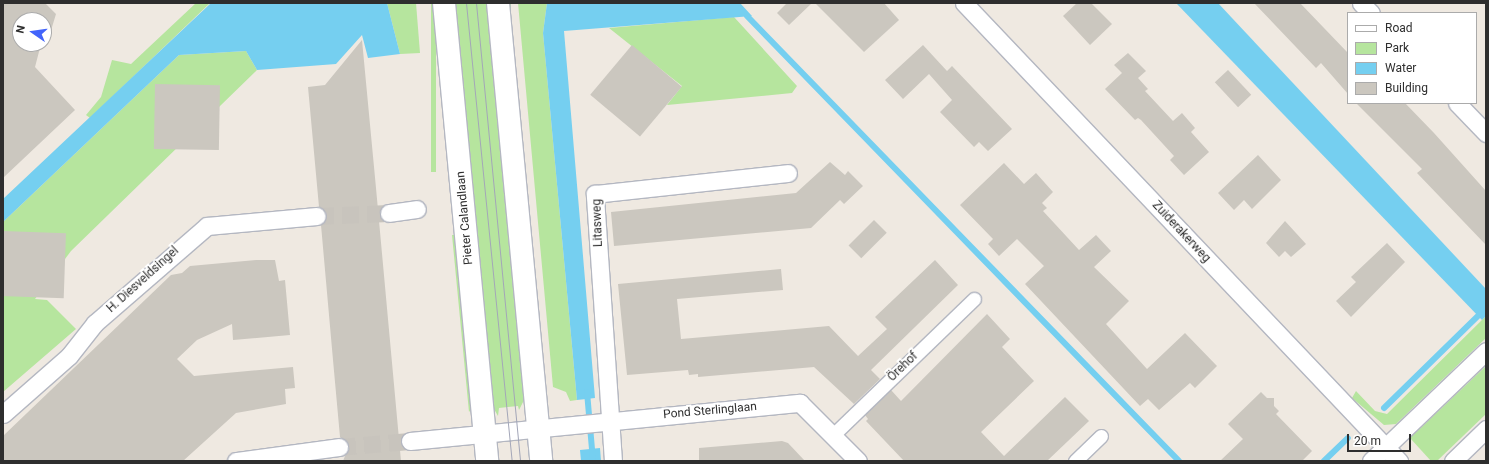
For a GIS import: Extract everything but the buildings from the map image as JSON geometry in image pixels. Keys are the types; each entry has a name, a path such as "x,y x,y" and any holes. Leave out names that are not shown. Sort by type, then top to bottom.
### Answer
{"main road":[{"name":"Pieter Calandlaan","path":"444,3 487,461"},
{"path":"498,3 541,461"}],"street":[{"name":"Zuiderakerweg","path":"964,3 1399,461"},
{"path":"1361,3 1370,12"},
{"path":"1458,104 1486,133"},
{"name":"Litasweg","path":"605,421 595,194 788,173"},
{"path":"390,213 417,209"},
{"name":"H. Diesveldsingel","path":"3,414 69,356 94,323 194,235 207,226 317,216"},
{"name":"Örehof","path":"833,435 974,300"},
{"path":"1371,461 1486,351"},
{"name":"Pond Sterlinglaan","path":"538,427 800,403 858,461"},
{"path":"605,421 613,461"},
{"path":"410,441 538,427"},
{"path":"1453,461 1486,429"},
{"path":"1075,461 1101,436"},
{"path":"236,461 339,447"}],"green space":[{"path":"196,3 210,3 90,118 86,115 101,97 112,60 131,64"},
{"path":"387,3 416,3 420,53 400,54"},
{"path":"431,3 436,3 436,172 431,172"},
{"path":"450,3 490,3 525,398 519,410 518,406 499,408 498,416 494,409 485,327 476,281"},
{"path":"505,3 511,3 511,389 505,389"},
{"path":"518,3 547,3 543,33 577,400 570,401 566,392 553,387"},
{"path":"734,17 797,86 792,93 667,105 682,86 609,28"},
{"path":"246,51 257,70 71,251 35,299 47,300 76,329 3,392 3,222 179,55"},
{"path":"452,235 458,235 472,408 469,412"},
{"path":"1486,316 1486,338 1396,424 1384,425 1352,398 1356,391 1375,411 1387,414"},
{"path":"1486,366 1486,414 1437,461 1431,461 1410,438"}],"water":[{"path":"211,3 387,3 400,54 368,58 362,35 336,64 257,70 246,51 179,55 3,222 3,199"},
{"path":"547,3 740,3 752,16 564,31 595,398 577,400 543,33"},
{"path":"1176,3 1218,3 1486,289 1486,316 1482,320"},
{"path":"600,448 601,461 581,461 580,450"}],"waterway":[{"path":"747,16 1179,461"},
{"path":"1384,408 1486,308"},
{"path":"587,392 593,461"},
{"path":"1324,461 1348,438"}],"tunnel":[{"path":"317,216 389,213"},
{"path":"339,447 410,441"}],"tram line":[{"path":"466,3 512,461"},
{"path":"476,3 520,461"}]}
